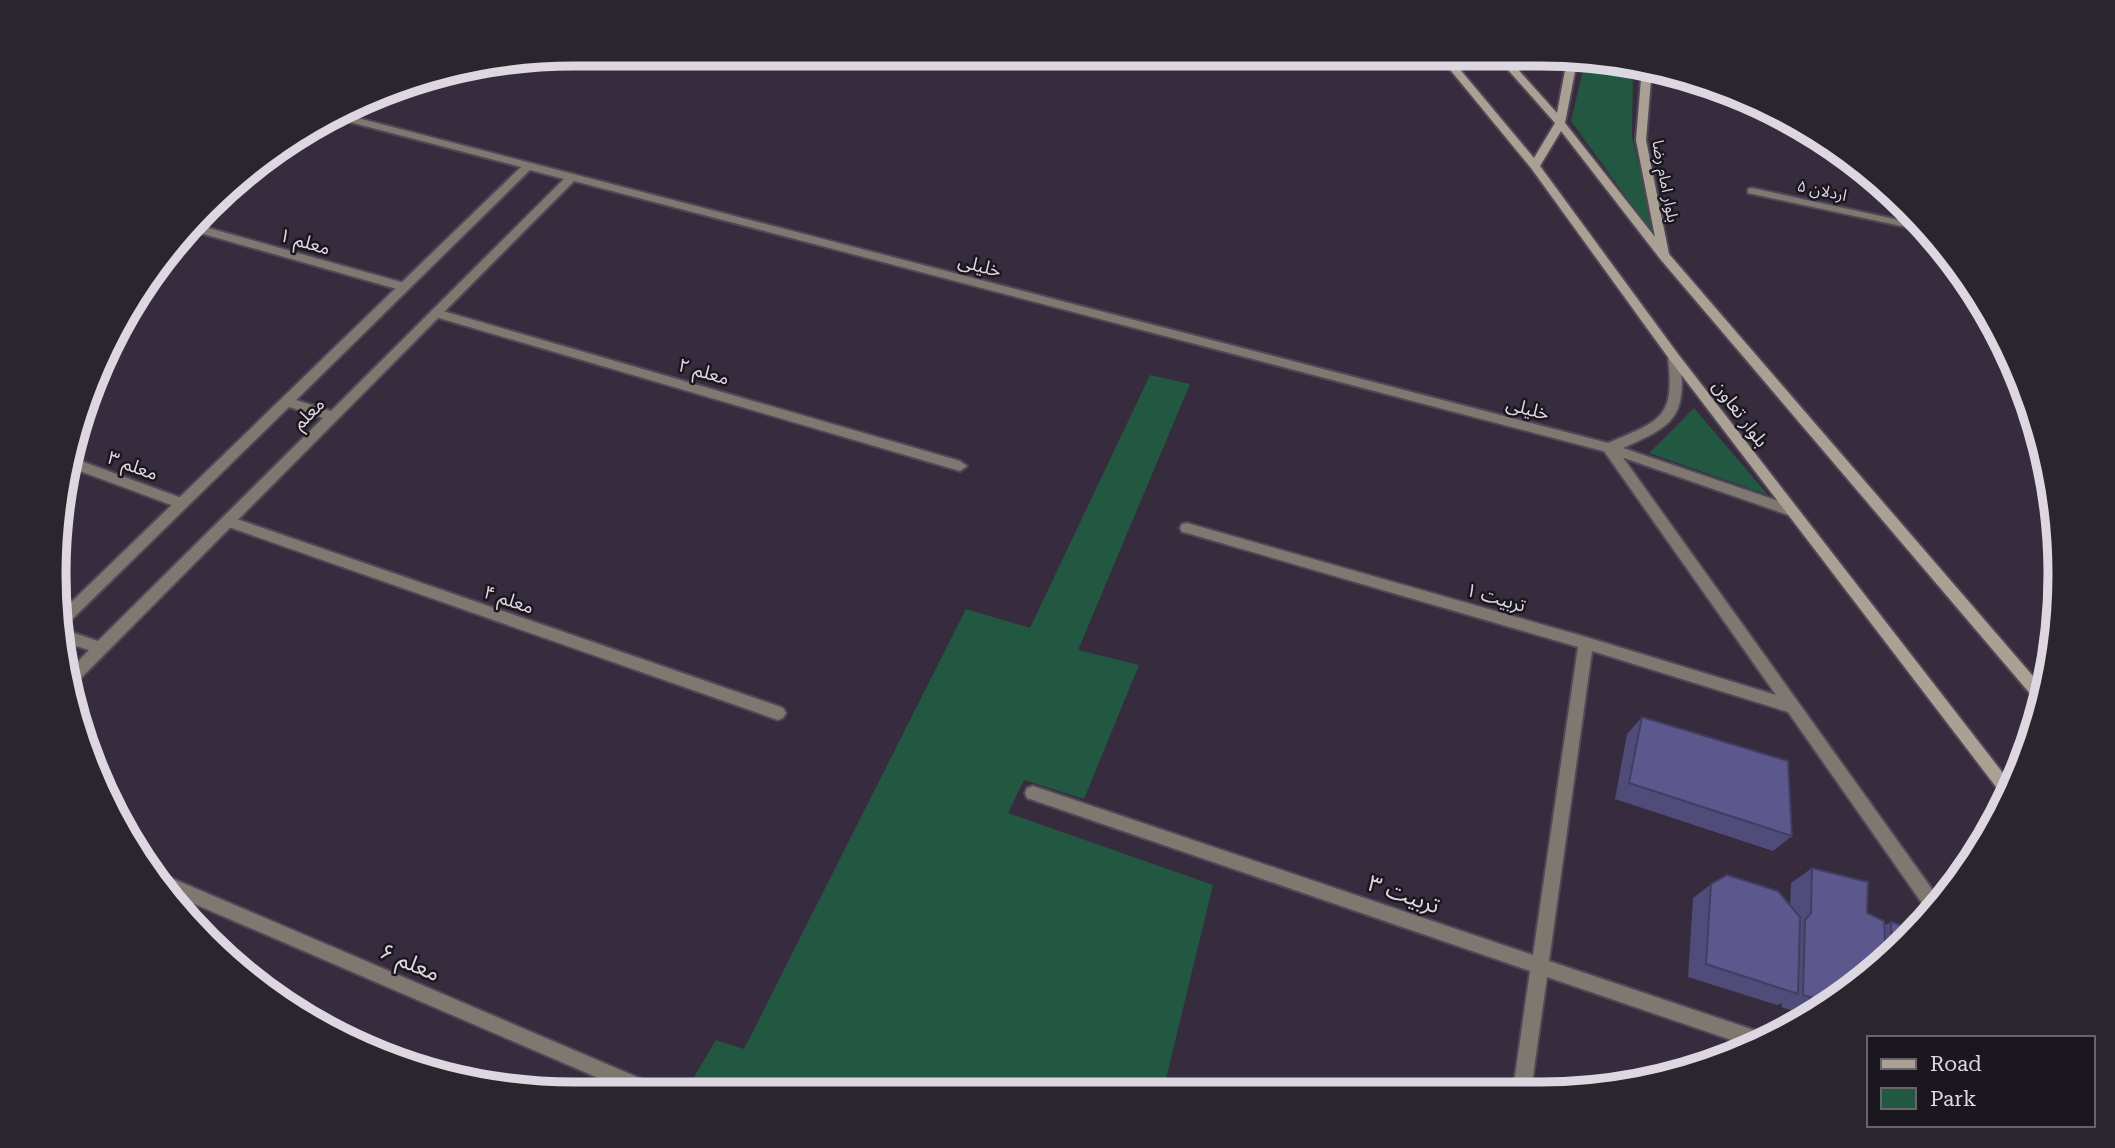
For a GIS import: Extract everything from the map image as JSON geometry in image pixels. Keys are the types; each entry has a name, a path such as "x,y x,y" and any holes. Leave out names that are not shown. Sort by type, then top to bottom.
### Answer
{"main road":[{"name":"بلوار تعاون","path":"1452,66 1535,166 1674,357 2002,785"},
{"path":"1510,66 1560,123 1665,257 2035,689"},
{"path":"1535,166 1560,123 1571,68"},
{"name":"بلوار امام رضا","path":"1646,78 1641,140 1665,257"}],"street":[{"name":"خلیلی","path":"350,119 1609,447 1791,511"},
{"name":"معلم","path":"69,615 529,166"},
{"name":"معلم","path":"76,673 572,177"},
{"name":"اردلان ۵","path":"1752,191 1910,226"},
{"name":"معلم ۱","path":"201,229 404,287"},
{"name":"معلم ۲","path":"436,313 960,466"},
{"path":"1674,357 1678,383 1675,407 1665,420 1650,430 1609,447 1930,900"},
{"path":"286,402 332,416"},
{"name":"معلم ۳","path":"78,465 182,504"},
{"name":"معلم ۴","path":"228,521 778,713"},
{"name":"تربیت ۱","path":"1187,528 1586,643 1793,707"},
{"path":"71,638 101,648"},
{"path":"1523,1082 1586,643"},
{"name":"تربیت ۳","path":"1033,793 1748,1037"},
{"name":"معلم ۶","path":"175,887 629,1082"}],"green space":[{"path":"1583,69 1633,75 1632,137 1656,238 1571,121"},
{"path":"1150,375 1190,384 1078,650 1139,665 1084,799 1024,780 1008,813 1213,885 1165,1082 691,1082 716,1040 744,1049 966,609 1030,628"},
{"path":"1694,408 1768,495 1649,453"}],"building":[{"path":"1642,717 1788,761 1792,836 1629,783"},
{"path":"1812,868 1868,882 1867,913 1884,921 1885,947 1818,1000 1803,995 1805,920 1811,913"},
{"path":"1727,875 1778,891 1800,917 1798,994 1706,964 1711,884"},
{"path":"1891,922 1906,927 1900,933 1892,941"}]}
